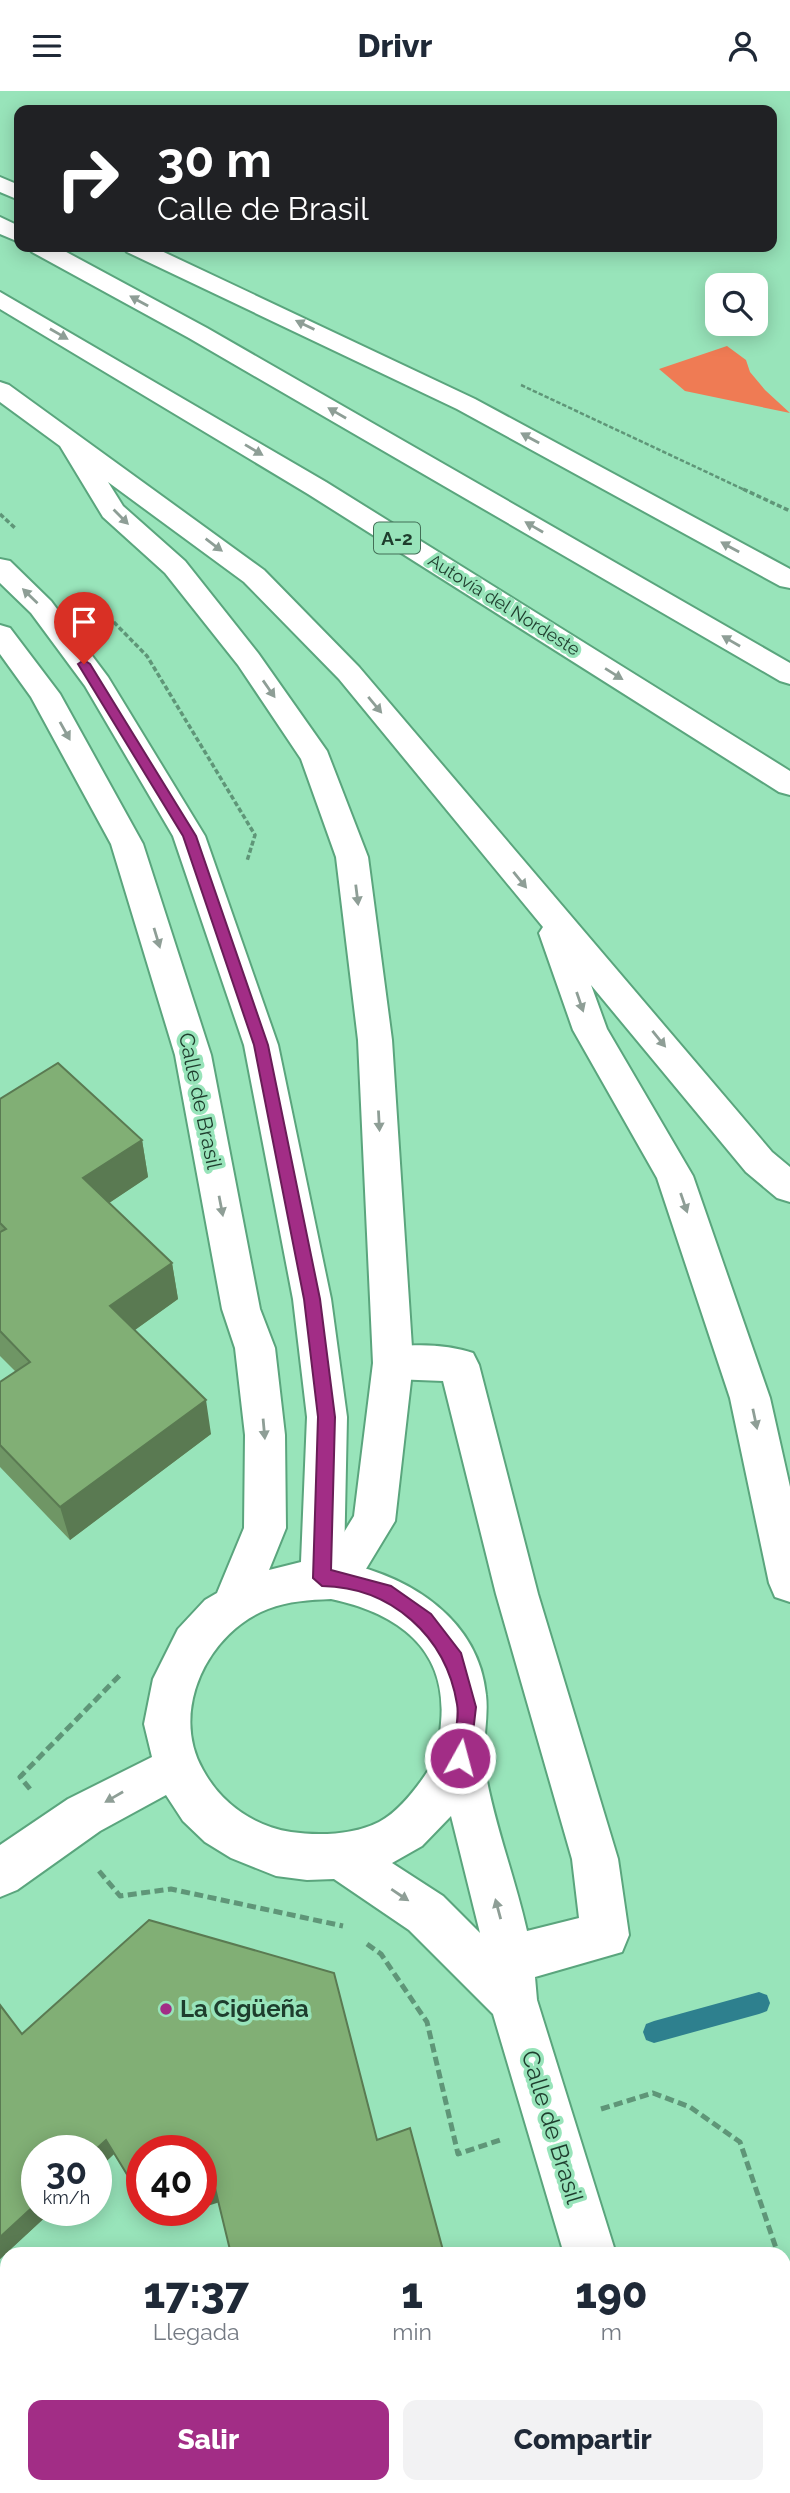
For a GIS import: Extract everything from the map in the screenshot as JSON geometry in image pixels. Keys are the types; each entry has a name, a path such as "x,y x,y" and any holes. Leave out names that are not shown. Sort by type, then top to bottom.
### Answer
{"main road":[{"path":"49,252 210,340 790,675"},
{"path":"146,252 466,404 790,580"},
{"name":"Autovía del Nordeste","path":"0,299 317,488 790,785"},
{"path":"0,390 254,576 349,673 549,915 647,1024 759,1162 790,1188"},
{"path":"69,440 113,511 175,567 248,659 316,758 352,857 375,1040 393,1363 374,1521 330,1578"},
{"path":"0,567 41,607 98,683 189,836 261,1045 312,1299 327,1417 330,1578"},
{"name":"Calle de Brasil","path":"0,634 45,694 128,844 193,1055 241,1309 255,1347 265,1435 265,1528 235,1602"},
{"path":"549,915 590,1030 675,1176 750,1398 790,1583"},
{"path":"393,1363 458,1365 517,1594 595,1859 605,1935 512,1979"},
{"path":"330,1578 385,1591 425,1619 454,1659 467,1707 460,1758 435,1803 394,1839 343,1858 290,1858 241,1842 202,1811 176,1769 166,1722 175,1676 199,1635 235,1602 276,1584 330,1578"},
{"name":"Calle de Brasil","path":"460,1758 512,1979 588,2247"},
{"path":"0,1874 61,1827 136,1784 176,1769"},
{"name":"Calle de Brasil","path":"343,1858 426,1913 512,1979"}],"shaded area":[{"path":"727,346 746,360 750,372 790,413 685,391 659,369"}],"building":[{"path":"58,1063 142,1140 83,1178 172,1263 110,1306 206,1400 60,1507 0,1445 0,1382 30,1362 0,1331 0,1232 6,1229 0,1223 0,1099"},
{"path":"149,1920 334,1973 377,2140 410,2128 442,2247 229,2247 217,2196 217,2135 126,2135 126,2173 112,2150 112,2135 21,2135 21,2218 0,2237 0,2005 22,2034"}],"waterway":[{"path":"654,2032 759,2003"}],"place":[{"name":"La Cigüeña","path":"166,2009"}],"route":[{"path":"84,664 189,836 261,1045 312,1299 327,1417 322,1578 337,1578 385,1591 425,1619 454,1659 467,1707 460,1758"}]}
